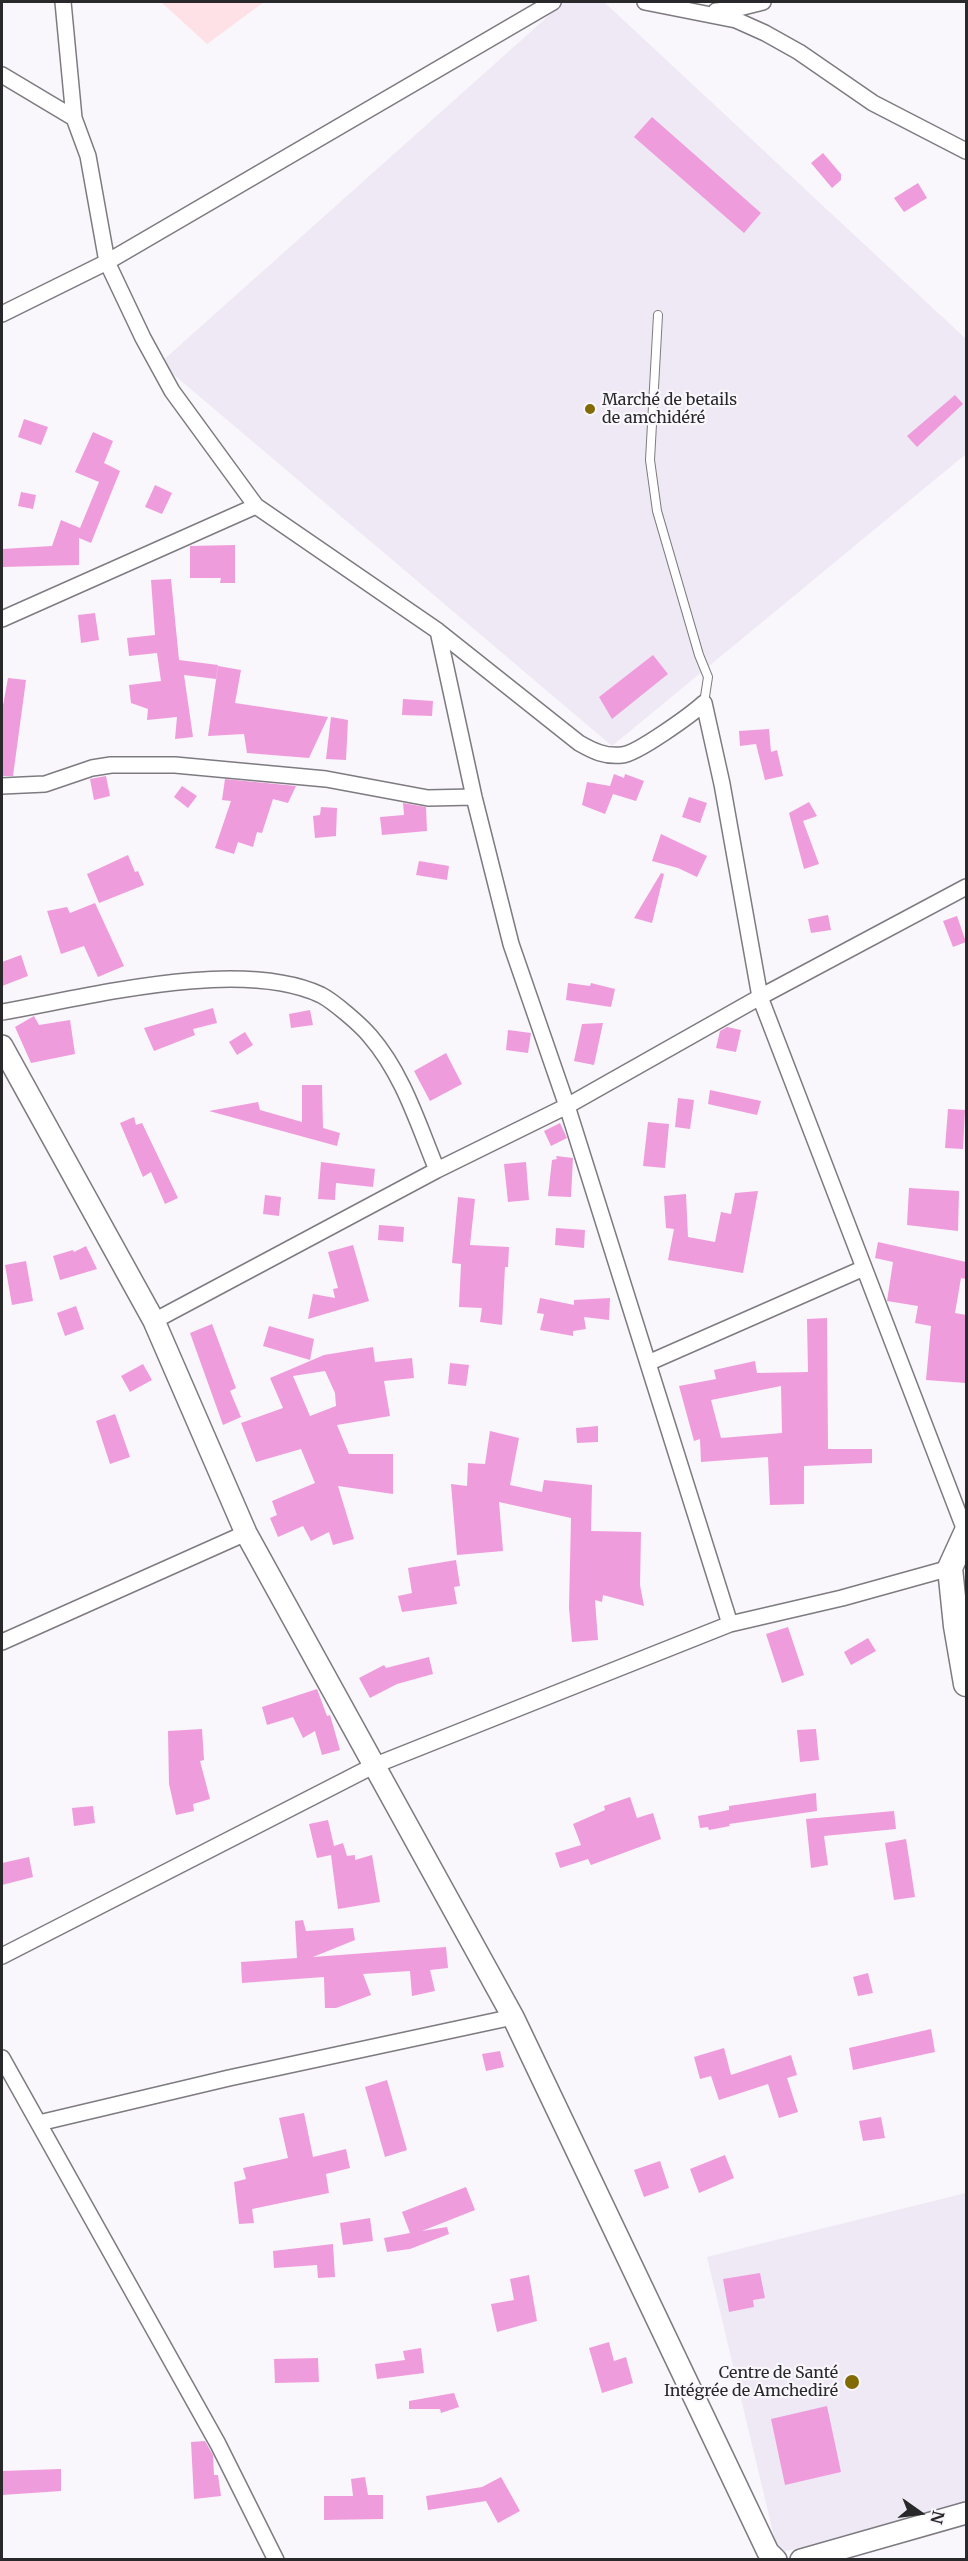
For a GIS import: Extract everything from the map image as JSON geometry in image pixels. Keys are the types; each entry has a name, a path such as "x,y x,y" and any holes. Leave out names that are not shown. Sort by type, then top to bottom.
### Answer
{"main road":[{"path":"966,1533 950,1568 956,1626 966,1680"}],"street":[{"path":"63,2 74,118 88,156 106,262 172,391 256,506 438,631 579,743 602,755 625,755 685,720 704,703 722,784 760,997 966,1533"},
{"path":"2,314 106,262 553,2"},
{"path":"645,2 704,12 736,21 765,33 799,52 873,103 966,151"},
{"path":"704,12 735,9 763,2"},
{"path":"2,75 74,118"},
{"path":"2,619 256,506"},
{"path":"438,631 474,797 511,944 567,1106 730,1624"},
{"path":"2,786 45,784 92,768 111,765 175,765 326,779 428,798 474,797"},
{"path":"154,1321 437,1170 567,1106 760,997 966,887"},
{"path":"2,1012 140,987 224,980 276,982 322,996 370,1036 403,1085 437,1170"},
{"path":"2,1046 154,1321 246,1533 513,2017 768,2552 776,2559"},
{"path":"648,1363 864,1268"},
{"path":"2,1642 246,1533"},
{"path":"2,1956 373,1766 730,1624 842,1598 950,1568"},
{"path":"39,2123 229,2078 513,2017"},
{"path":"2,2058 218,2444 276,2559"},
{"path":"801,2559 966,2513"}],"lane":[{"path":"658,315 650,460 657,511 699,656 708,677 704,703"}],"shaded area":[{"path":"161,2 264,2 207,44"},
{"name":"Marché de betails de amchidéré","path":"564,2 604,2 966,339 966,454 612,746 160,363"},
{"name":"Centre de Santé Intégrée de Amchediré","path":"966,2193 966,2507 778,2553 707,2257"}],"building":[{"path":"652,117 761,213 744,233 634,137"},
{"path":"823,153 841,174 841,180 832,188 811,163"},
{"path":"918,183 927,198 904,212 894,198"},
{"path":"955,395 963,404 917,447 907,436"},
{"path":"24,419 48,427 41,445 18,437"},
{"path":"93,432 113,441 104,463 120,471 91,543 79,538 79,565 2,567 2,549 52,546 61,520 80,528 99,482 75,472"},
{"path":"155,485 172,493 162,514 145,507"},
{"path":"21,492 36,495 33,509 18,506"},
{"path":"235,545 235,583 220,583 221,578 190,578 190,546"},
{"path":"171,579 179,660 218,665 216,679 184,675 193,737 175,739 177,717 147,720 148,709 131,703 129,685 161,681 157,653 129,656 127,638 155,635 151,580"},
{"path":"95,613 99,640 81,643 78,615"},
{"path":"653,655 668,674 612,719 599,697"},
{"path":"218,666 241,670 235,703 328,717 309,758 247,753 244,734 208,736"},
{"path":"8,678 26,680 13,776 2,776 2,711"},
{"path":"403,699 433,701 432,716 402,715"},
{"path":"331,717 348,720 346,760 326,759"},
{"path":"769,729 771,752 777,750 783,776 765,780 756,744 740,746 739,731"},
{"path":"614,774 624,778 625,774 644,781 636,801 613,794 605,814 582,805 587,782 610,786"},
{"path":"106,776 110,796 94,800 90,779"},
{"path":"225,779 296,786 288,803 273,799 262,833 257,832 253,847 238,842 234,854 215,848 231,801 222,800"},
{"path":"182,786 197,796 188,808 174,797"},
{"path":"689,797 707,803 700,823 682,817"},
{"path":"809,802 817,816 803,821 819,864 804,869 789,813"},
{"path":"403,803 426,807 427,831 382,835 380,817 404,815"},
{"path":"321,807 337,808 336,836 315,838 313,816 320,815"},
{"path":"661,834 707,856 697,877 678,868 652,861"},
{"path":"128,855 135,872 138,871 144,885 99,903 87,874"},
{"path":"419,861 449,866 447,880 416,875"},
{"path":"661,873 664,874 652,923 634,918"},
{"path":"95,903 124,966 98,977 84,946 61,954 47,911 67,907 70,913"},
{"path":"828,915 831,930 811,933 808,919"},
{"path":"957,916 966,942 953,947 943,921"},
{"path":"21,955 28,976 2,986 2,962"},
{"path":"568,983 590,986 591,983 615,989 611,1007 566,1000"},
{"path":"213,1008 217,1023 193,1029 195,1035 154,1051 144,1028"},
{"path":"310,1010 313,1025 291,1028 289,1014"},
{"path":"34,1016 39,1025 70,1020 75,1054 31,1063 15,1027"},
{"path":"603,1023 594,1065 574,1061 582,1024"},
{"path":"727,1027 741,1030 736,1052 716,1048 720,1031"},
{"path":"508,1030 531,1033 528,1053 506,1050"},
{"path":"245,1032 253,1045 237,1055 229,1042"},
{"path":"446,1053 462,1084 430,1101 414,1071"},
{"path":"302,1085 322,1085 323,1128 340,1133 337,1146 209,1111 258,1102 260,1110 302,1122"},
{"path":"710,1090 761,1101 757,1115 708,1104"},
{"path":"678,1098 694,1100 690,1129 675,1127"},
{"path":"948,1109 965,1110 963,1149 945,1148"},
{"path":"134,1117 136,1125 142,1123 178,1198 165,1204 151,1172 143,1177 120,1123"},
{"path":"648,1122 669,1124 665,1168 643,1166"},
{"path":"560,1123 567,1138 551,1146 544,1131"},
{"path":"556,1156 573,1158 571,1197 548,1196 552,1160 557,1159"},
{"path":"321,1162 375,1169 373,1187 336,1183 335,1200 318,1199"},
{"path":"526,1162 529,1200 508,1202 504,1164"},
{"path":"909,1188 959,1191 958,1231 907,1225"},
{"path":"758,1191 743,1273 668,1260 674,1229 666,1228 664,1196 686,1194 688,1237 715,1242 721,1212 731,1214 735,1193"},
{"path":"265,1195 281,1197 279,1216 263,1214"},
{"path":"458,1197 475,1199 470,1245 509,1247 508,1267 505,1267 502,1325 480,1322 482,1308 459,1307 461,1264 452,1263"},
{"path":"379,1225 404,1227 403,1242 378,1240"},
{"path":"556,1228 585,1230 584,1248 555,1245"},
{"path":"878,1242 966,1262 966,1279 961,1278 955,1313 966,1315 966,1383 926,1380 931,1326 915,1323 918,1306 887,1301 893,1262 875,1258"},
{"path":"353,1245 369,1301 308,1319 313,1294 335,1298 333,1289 338,1288 328,1252"},
{"path":"86,1246 97,1269 60,1280 53,1256 73,1250 74,1252"},
{"path":"26,1261 33,1301 12,1305 5,1265"},
{"path":"540,1298 574,1305 574,1300 610,1298 609,1320 584,1317 586,1329 573,1331 573,1336 540,1330 544,1314 537,1313"},
{"path":"76,1306 84,1329 65,1336 57,1313"},
{"path":"827,1318 828,1449 872,1449 872,1463 804,1466 804,1504 770,1505 768,1457 701,1462 700,1439 694,1441 679,1386 716,1379 714,1370 755,1361 757,1373 808,1372 807,1319","holes":["781,1386 782,1433 721,1438 711,1400"]},
{"path":"212,1324 236,1388 230,1391 241,1417 223,1425 190,1333"},
{"path":"269,1326 314,1339 310,1360 263,1346"},
{"path":"373,1347 375,1362 412,1358 414,1378 384,1381 390,1416 337,1425 349,1454 393,1454 393,1494 338,1486 354,1539 333,1545 329,1532 311,1541 303,1526 278,1537 270,1518 277,1515 272,1501 315,1483 301,1449 256,1462 241,1423 283,1408 270,1378 324,1355","holes":["325,1371 335,1393 336,1406 310,1416 293,1376"]},
{"path":"450,1363 469,1365 466,1386 448,1384"},
{"path":"143,1364 152,1380 130,1392 121,1376"},
{"path":"115,1414 130,1457 110,1464 96,1421"},
{"path":"598,1426 598,1442 577,1443 576,1428"},
{"path":"490,1431 519,1438 510,1485 542,1492 544,1480 592,1485 591,1531 641,1532 640,1585 644,1606 603,1595 602,1602 595,1600 598,1640 572,1642 569,1608 571,1518 499,1502 503,1551 457,1555 451,1484 467,1486 468,1463 485,1464"},
{"path":"456,1560 460,1586 454,1587 457,1604 402,1612 398,1596 412,1593 408,1568"},
{"path":"788,1627 804,1675 782,1683 766,1634"},
{"path":"868,1638 876,1651 851,1665 844,1652"},
{"path":"429,1657 433,1674 397,1684 370,1698 359,1678 384,1665 386,1668"},
{"path":"317,1689 327,1716 330,1715 340,1750 322,1755 315,1731 303,1738 293,1717 267,1725 262,1707"},
{"path":"202,1729 204,1760 200,1761 210,1799 193,1804 194,1811 176,1815 169,1784 168,1731"},
{"path":"816,1729 819,1760 800,1762 797,1730"},
{"path":"816,1793 817,1811 729,1824 730,1826 709,1830 708,1827 700,1828 698,1816 729,1810 729,1806"},
{"path":"630,1797 637,1818 653,1813 661,1839 591,1865 588,1859 560,1868 555,1853 581,1845 573,1824 605,1810 604,1806"},
{"path":"93,1806 95,1823 74,1826 72,1808"},
{"path":"894,1811 896,1829 824,1836 828,1865 811,1868 806,1819"},
{"path":"328,1820 334,1846 343,1843 347,1856 355,1855 355,1860 372,1855 380,1902 338,1909 331,1855 317,1858 309,1824"},
{"path":"906,1839 915,1897 894,1900 885,1843"},
{"path":"29,1857 33,1877 2,1885 2,1863"},
{"path":"303,1920 306,1931 353,1928 355,1940 313,1957 446,1947 448,1968 430,1970 435,1991 412,1996 410,1971 363,1974 371,1995 336,2008 325,2008 324,1977 242,1983 241,1962 297,1958 295,1921"},
{"path":"868,1973 873,1993 858,1996 853,1977"},
{"path":"931,2029 935,2052 853,2070 849,2048"},
{"path":"724,2048 731,2075 791,2055 797,2075 787,2078 798,2112 779,2118 768,2084 719,2100 711,2076 700,2079 694,2057"},
{"path":"500,2051 504,2067 486,2071 482,2054"},
{"path":"387,2080 407,2150 385,2157 365,2087"},
{"path":"304,2113 313,2157 346,2149 350,2168 326,2174 329,2193 252,2209 254,2223 239,2224 234,2182 246,2179 243,2168 288,2158 279,2118"},
{"path":"881,2117 885,2138 863,2141 859,2121"},
{"path":"725,2155 734,2178 699,2193 690,2169"},
{"path":"660,2161 669,2188 644,2197 634,2170"},
{"path":"466,2187 475,2210 422,2231 447,2227 449,2234 410,2249 387,2252 384,2238 410,2233 402,2212"},
{"path":"370,2218 373,2241 343,2245 340,2223"},
{"path":"333,2244 335,2277 318,2278 317,2265 274,2268 273,2251"},
{"path":"760,2273 765,2298 753,2300 754,2307 729,2312 723,2279"},
{"path":"529,2275 537,2321 497,2332 491,2304 514,2300 510,2279"},
{"path":"609,2342 614,2361 626,2357 633,2383 602,2393 589,2348"},
{"path":"421,2348 424,2373 377,2379 375,2364 405,2360 403,2351"},
{"path":"318,2358 319,2382 275,2383 274,2359"},
{"path":"454,2393 459,2407 441,2413 440,2409 409,2409 409,2401"},
{"path":"827,2406 841,2472 785,2485 771,2419"},
{"path":"205,2441 213,2455 214,2475 218,2475 221,2496 194,2499 191,2442"},
{"path":"61,2469 61,2491 2,2495 2,2471"},
{"path":"365,2477 368,2495 383,2495 383,2519 324,2520 324,2496 353,2496 351,2479"},
{"path":"501,2477 520,2511 498,2523 486,2501 428,2510 426,2496 482,2487"}],"place":[{"name":"Marché de betails de amchidéré","path":"590,409"},
{"name":"Centre de Santé Intégrée de Amchediré","path":"852,2382"}]}
